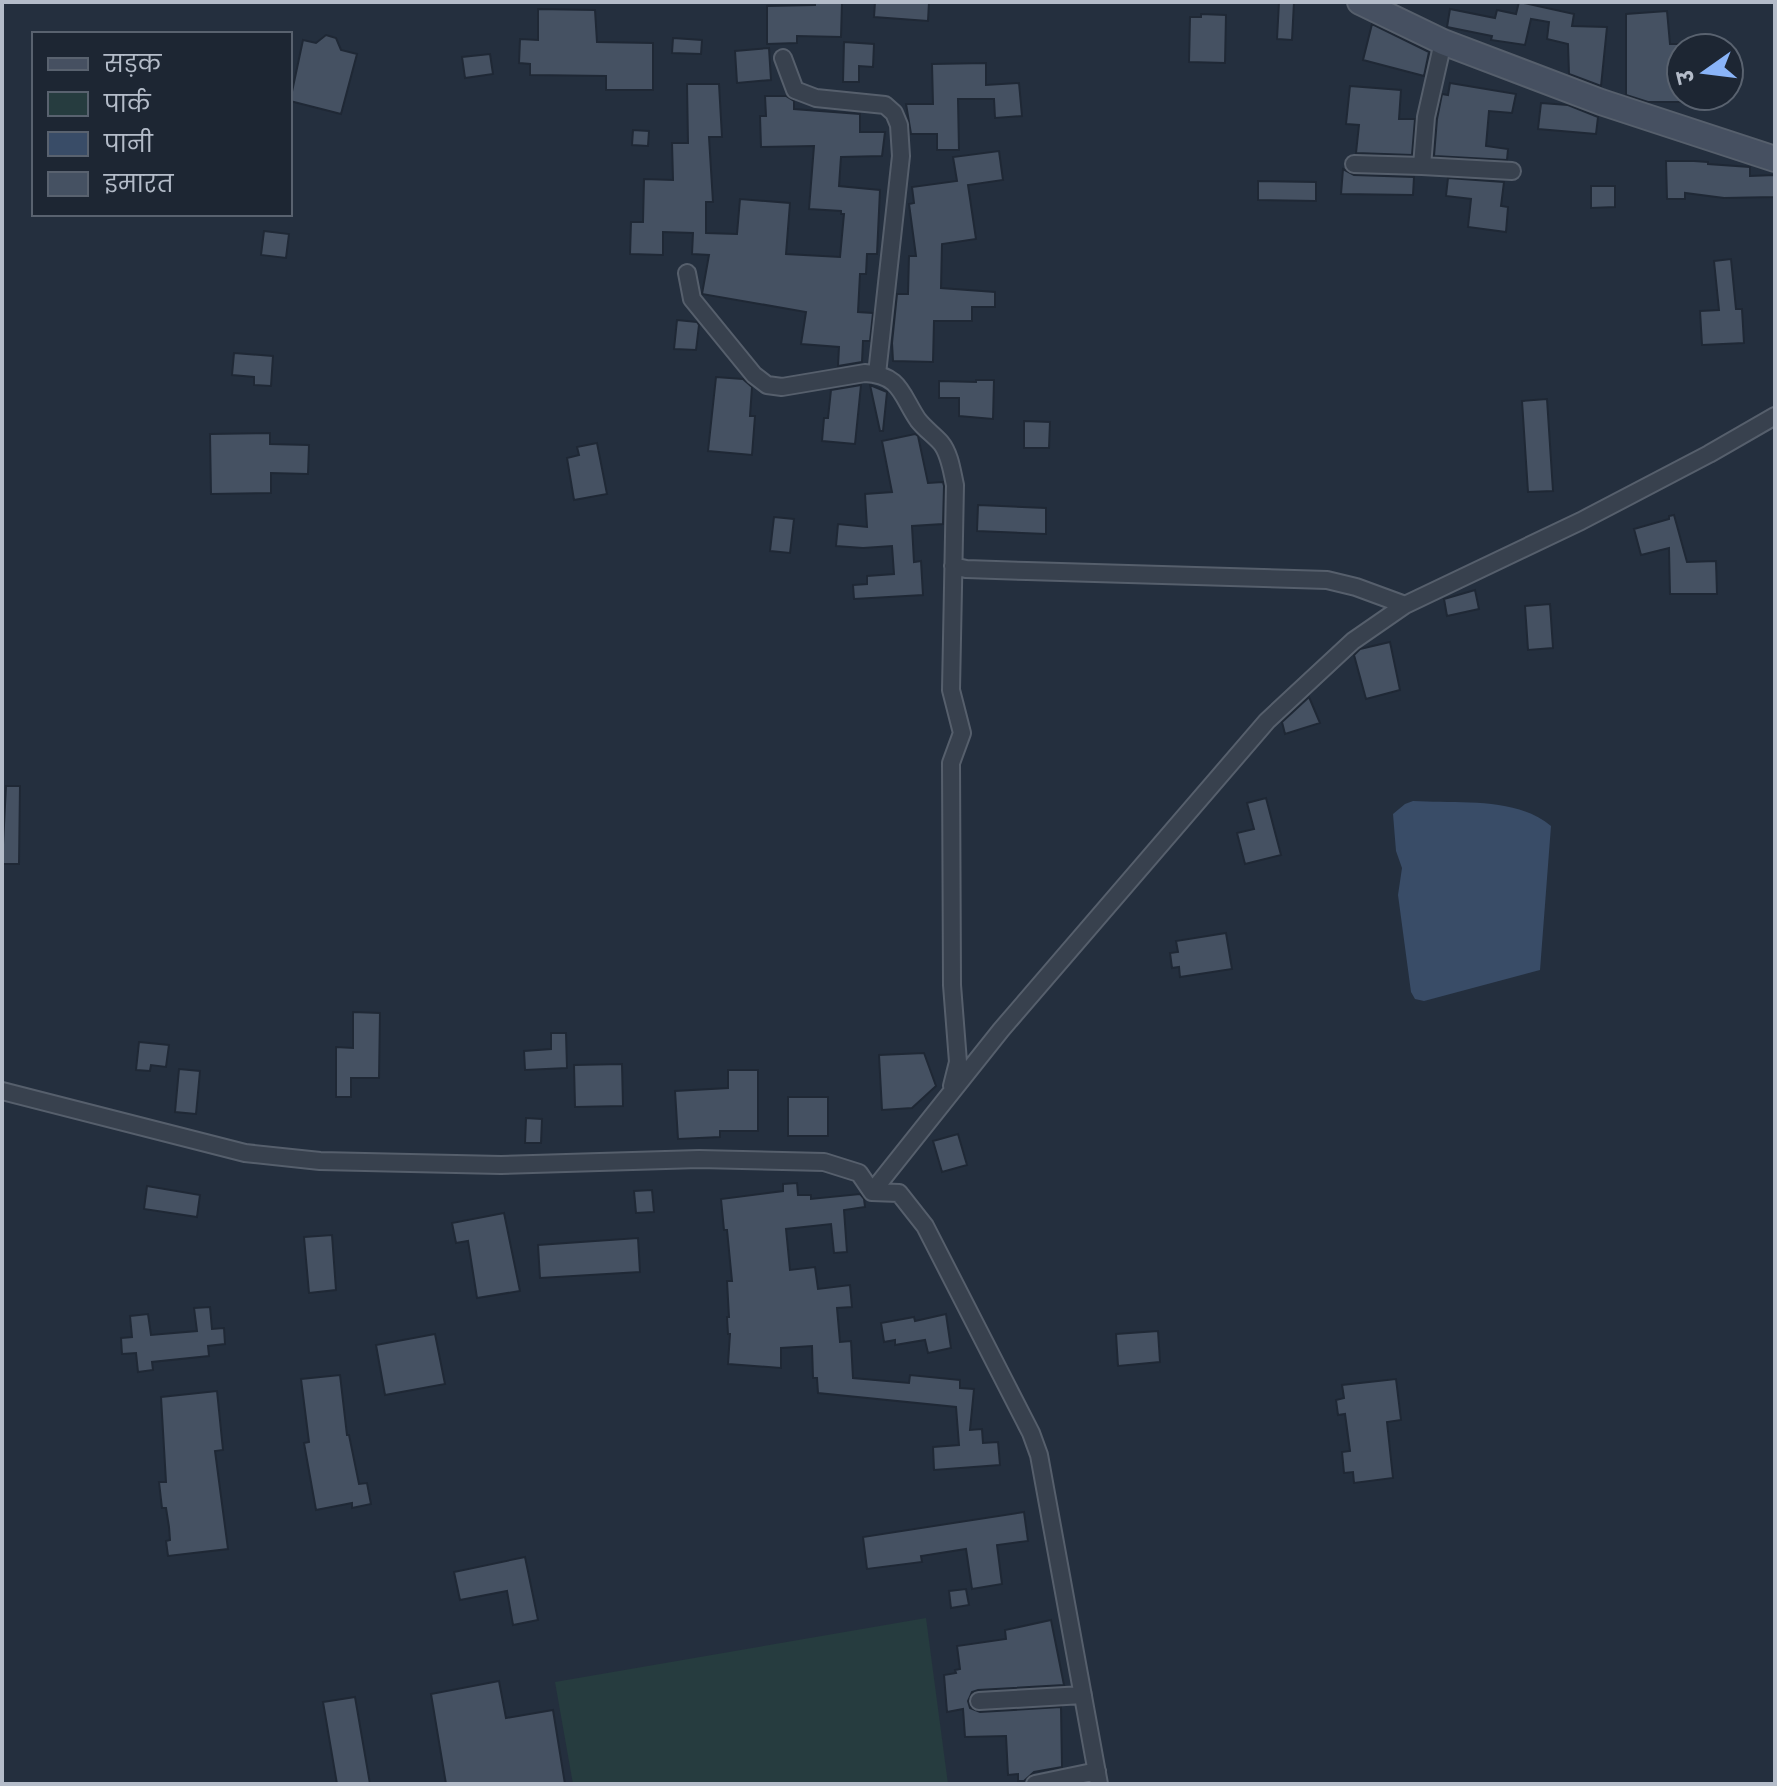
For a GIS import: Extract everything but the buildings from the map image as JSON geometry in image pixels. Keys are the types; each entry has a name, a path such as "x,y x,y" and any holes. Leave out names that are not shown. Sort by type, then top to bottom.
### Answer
{"street":[{"path":"1360,2 1443,42 1601,102 1775,159"},
{"path":"1422,166 1426,117 1443,42"},
{"path":"783,58 795,90 816,98 885,105 894,113 899,125 901,156 877,374"},
{"path":"1354,164 1512,171"},
{"path":"687,273 692,299 754,375 767,385 782,387 865,373 877,374 897,384 920,423 942,444 948,455 955,485 951,690 962,733 951,763 952,985 958,1062 951,1092"},
{"path":"872,1192 1001,1030 1267,721 1353,641 1405,605 1581,521 1775,416"},
{"path":"953,566 966,569 1327,580 1405,605"},
{"path":"2,1091 245,1153 320,1161 501,1165 699,1159 824,1162 859,1173 872,1192"},
{"path":"872,1192 899,1193 925,1226 1031,1433 1046,1490 1098,1777 1035,1784"},
{"path":"979,1701 1083,1695"}],"green space":[{"path":"926,1618 948,1784 573,1784 555,1682"}],"water":[{"path":"1413,801 1503,806 1537,816 1551,826 1540,970 1424,1001 1415,999 1411,992 1398,895 1402,868 1396,851 1393,814"}]}
